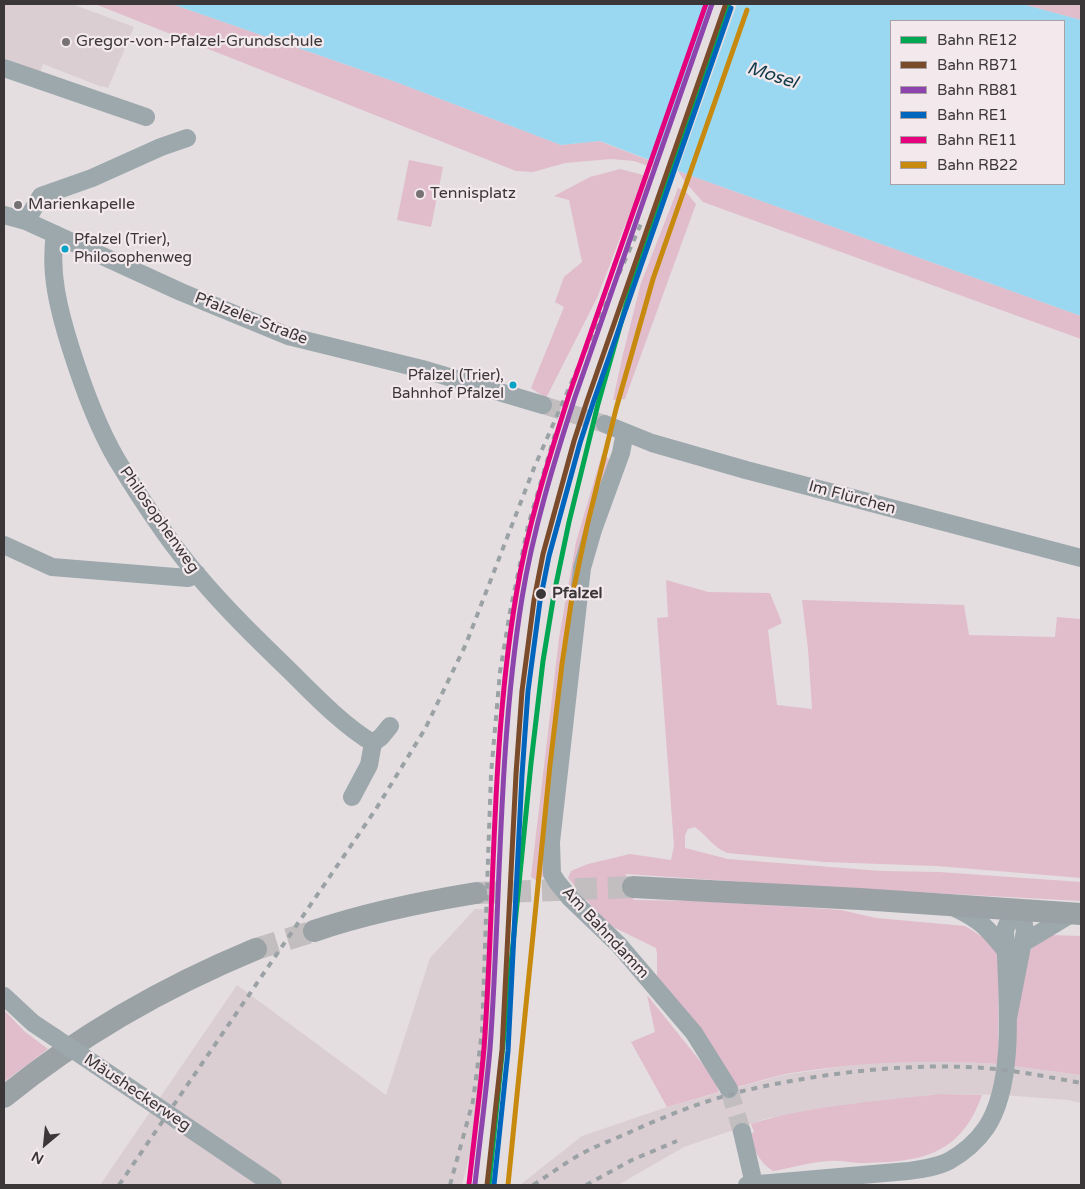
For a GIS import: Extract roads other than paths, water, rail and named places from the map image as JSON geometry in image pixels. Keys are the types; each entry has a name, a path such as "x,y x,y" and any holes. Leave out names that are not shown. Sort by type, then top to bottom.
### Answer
{"main road":[{"path":"633,886 1076,914"},
{"path":"314,931 348,919 385,910 476,893"},
{"path":"4,1097 59,1055 123,1014 206,970 256,949"}],"street":[{"path":"4,68 146,117"},
{"path":"26,221 41,196 92,178 161,147 188,138"},
{"name":"Pfalzeler Straße","path":"4,215 26,221 181,292 288,336 422,369 543,405"},
{"name":"Philosophenweg","path":"55,234 52,254 58,310 93,410 117,460 162,529 230,612 303,684 360,736 373,743"},
{"path":"604,424 625,432"},
{"name":"Im Flürchen","path":"625,432 652,443 746,470 1081,558"},
{"name":"Am Bahndamm","path":"625,432 621,453 593,530 582,568 552,834 552,874 570,898 619,945 694,1033 729,1089"},
{"path":"4,544 52,567 188,578 197,574"},
{"path":"352,797 369,765 373,743 390,726"},
{"path":"950,906 974,917 987,928 1006,952"},
{"path":"742,1132 751,1185 930,1167 948,1161 978,1138 987,1127 1000,1097 1006,1060 1008,1018 1005,930 1010,918 1017,910 1021,914 1024,924 1023,943 1008,1018"},
{"path":"1023,943 1076,914"},
{"name":"Mäusheckerweg","path":"4,996 26,1017 54,1037 273,1185"}],"water":[{"name":"Mosel","path":"172,4 1022,4 1081,20 1081,316 678,171 600,141 561,145 396,82"}],"tunnel":[{"path":"543,405 605,424"},
{"path":"476,893 633,887"},
{"path":"256,949 314,931"},
{"path":"729,1089 742,1132"}],"railway":[{"path":"119,1185 376,809 425,729 466,644 534,468 643,219"},
{"path":"450,1185 473,1101 482,1032 491,774 500,672 528,526 555,434"},
{"path":"533,1185 584,1152 668,1116 725,1096 794,1080 881,1069 965,1067 994,1069 1081,1083"},
{"path":"586,1185 632,1160 677,1141"}],"rail line":[{"name":"RE11","path":"469,1184 479,1099 488,992 502,709 516,596 526,545 553,445 569,395 706,4"},
{"name":"RB81","path":"475,1184 485,1100 494,993 508,710 522,598 532,547 559,446 575,397 712,4"},
{"name":"RE12","path":"489,1185 531,763 543,661 554,594 569,522 598,404 635,273 729,4"},
{"name":"RB71","path":"487,1185 502,1050 522,691 534,600 543,554 587,401 725,6"},
{"name":"RE1","path":"494,1185 508,1051 528,691 540,601 549,556 593,403 731,8"},
{"name":"RB22","path":"508,1185 550,765 572,597 587,526 616,409 653,279 747,10"}],"place":[{"name":"Gregor-von-Pfalzel-Grundschule","path":"66,42"},
{"name":"Tennisplatz","path":"420,194"},
{"name":"Marienkapelle","path":"18,205"},
{"name":"Pfalzel (Trier), Philosophenweg","path":"65,249"},
{"name":"Pfalzel (Trier), Bahnhof Pfalzel","path":"513,385"},
{"name":"Pfalzel","path":"541,594"}]}
